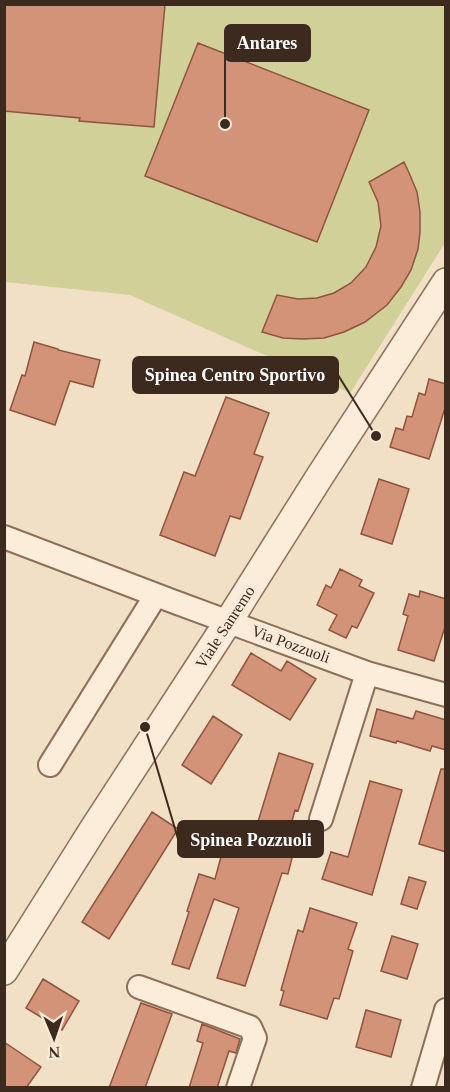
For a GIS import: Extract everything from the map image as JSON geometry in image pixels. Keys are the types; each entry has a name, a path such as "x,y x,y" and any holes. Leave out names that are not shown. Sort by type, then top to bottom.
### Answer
{"street":[{"name":"Viale Sanremo","path":"4,971 446,282"},
{"name":"Via Pozzuoli","path":"4,537 367,673 446,695"},
{"path":"50,765 156,594"},
{"path":"321,819 367,673"},
{"path":"139,987 250,1027 255,1038 238,1088"},
{"path":"423,1088 446,1010"}],"green space":[{"path":"5,5 445,5 445,243 350,393 130,295 5,282"}],"building":[{"path":"4,4 165,4 154,127 79,121 80,118 4,111"},
{"path":"198,43 369,110 317,242 145,176"},
{"path":"404,162 417,192 420,212 418,249 411,270 387,305 365,322 324,338 283,338 262,332 277,295 298,299 317,298 334,293 351,283 366,267 376,247 381,226 378,202 369,182"},
{"path":"34,342 100,360 93,387 70,381 55,425 10,410 22,375 25,376"},
{"path":"429,379 446,384 446,405 429,459 390,447 396,428 403,430 407,416 412,417 419,393 425,395"},
{"path":"226,397 269,413 254,454 263,457 240,519 230,516 215,556 160,535 184,472 195,476"},
{"path":"379,479 409,489 392,544 361,534"},
{"path":"340,569 362,580 359,586 374,593 357,628 352,626 346,638 329,630 337,615 317,605 326,585 331,588"},
{"path":"420,591 446,599 446,624 434,661 398,650 408,616 403,614 409,594 419,597"},
{"path":"251,653 281,671 287,661 316,679 290,720 232,685"},
{"path":"377,709 413,719 416,711 446,720 446,750 432,746 430,751 370,736"},
{"path":"213,716 242,735 211,784 182,765"},
{"path":"279,753 313,764 298,811 295,810 284,851 293,854 288,874 282,873 245,986 217,978 239,908 214,899 189,969 172,964 199,874 215,879 228,831 237,833 241,821 257,825"},
{"path":"441,769 446,769 446,852 419,844"},
{"path":"370,781 402,790 372,895 322,879 331,852 348,857"},
{"path":"152,812 178,829 109,939 82,922"},
{"path":"409,877 426,882 417,909 401,904"},
{"path":"310,908 357,923 348,949 353,951 339,999 334,998 327,1019 280,1005 284,991 281,990 298,930 303,932"},
{"path":"392,936 418,944 407,979 381,971"},
{"path":"43,979 79,1001 62,1030 26,1008"},
{"path":"141,1003 172,1014 145,1088 109,1088"},
{"path":"366,1010 401,1020 391,1057 356,1047"},
{"path":"202,1024 240,1039 236,1053 229,1051 217,1088 189,1088 203,1043 197,1041"},
{"path":"4,1042 41,1067 26,1088 4,1088"}],"place":[{"name":"Antares","path":"225,124"},
{"name":"Spinea Centro Sportivo","path":"376,436"},
{"name":"Spinea Pozzuoli","path":"145,727"}]}
